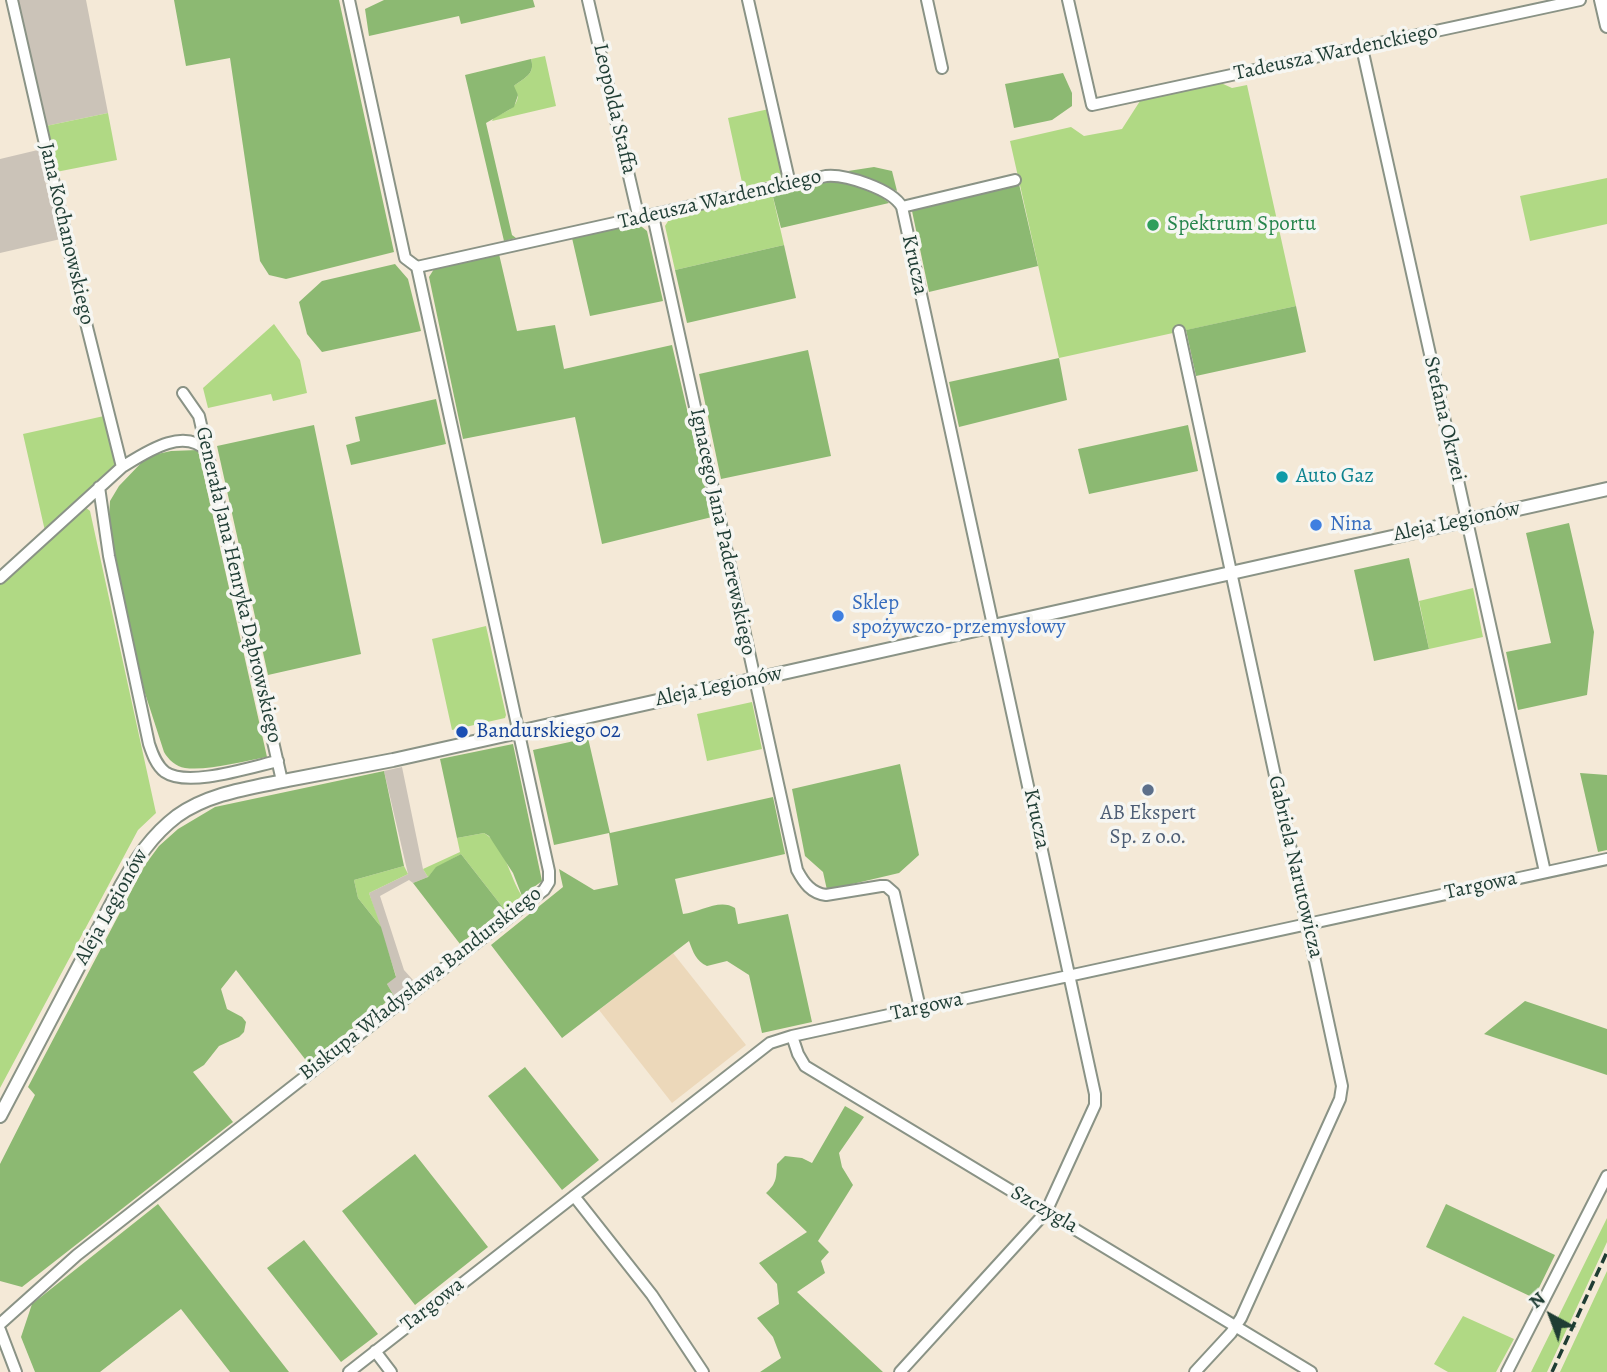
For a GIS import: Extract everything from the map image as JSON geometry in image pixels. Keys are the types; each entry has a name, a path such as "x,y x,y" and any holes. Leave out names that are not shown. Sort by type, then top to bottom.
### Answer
{"street":[{"name":"Jana Kochanowskiego","path":"12,0 122,467"},
{"name":"Biskupa Władysława Bandurskiego","path":"0,1324 77,1255 544,890 549,882 417,267 405,258 349,0"},
{"name":"Leopolda Staffa","path":"588,0 639,219"},
{"path":"748,0 790,184"},
{"path":"927,0 942,68"},
{"name":"Tadeusza Wardenckiego","path":"1068,0 1092,105 1580,0"},
{"path":"1601,0 1607,26"},
{"name":"Stefana Okrzei","path":"1362,48 1545,872"},
{"name":"Tadeusza Wardenckiego","path":"417,267 826,176 865,183 893,196 902,206"},
{"path":"902,206 1015,180"},
{"name":"Krucza","path":"900,1372 1046,1212 1095,1105 1070,976 991,625 902,206"},
{"name":"Ignacego Jana Paderewskiego","path":"653,216 797,870 811,890 826,895 881,886 887,886 894,893 920,1009"},
{"name":"Gabriela Narutowicza","path":"1179,331 1229,572 1342,1079 1342,1092 1236,1326 1195,1372"},
{"name":"Generała Jana Henryka Dąbrowskiego","path":"183,393 199,416 282,781"},
{"path":"0,578 122,467 153,450 177,441 198,443 207,451"},
{"path":"99,487 109,556 154,759 166,773 189,779 278,761"},
{"name":"Aleja Legionów","path":"0,1116 121,886 146,845 191,807 230,792 396,759 1607,489"},
{"name":"Targowa","path":"349,1372 762,1048 792,1036 1607,859"},
{"name":"Szczygla","path":"792,1036 805,1066 1311,1372"},
{"path":"1507,1372 1607,1176"},
{"path":"574,1196 652,1295 703,1372"},
{"path":"0,1330 16,1372"},
{"path":"375,1352 391,1372"}],"shaded area":[{"path":"17,0 86,0 108,113 46,126"},
{"path":"42,149 50,202 57,210 65,238 0,253 0,159"},
{"path":"402,767 423,869 428,877 413,883 409,880 380,896 404,970 413,980 394,996 387,984 396,976 369,893 408,874 384,771"},
{"path":"673,953 746,1045 672,1103 599,1010"}],"green space":[{"path":"174,0 339,0 394,252 286,279 269,275 260,261 230,58 186,66"},
{"path":"384,0 533,0 535,7 461,24 459,16 369,36 365,9"},
{"path":"545,56 556,106 492,121 515,104 518,95 513,89 514,86 532,69 531,59"},
{"path":"531,59 532,69 514,86 518,95 514,107 486,123 512,235 516,238 504,241 465,75"},
{"path":"1063,73 1072,93 1072,106 1052,120 1014,128 1005,84"},
{"name":"Spektrum Sportu","path":"1221,83 1232,88 1247,85 1296,306 1059,358 1010,141 1071,127 1084,136 1122,129 1140,101"},
{"path":"769,109 786,177 743,187 728,118"},
{"path":"108,113 117,160 56,172 46,126"},
{"path":"874,167 892,171 897,191 848,171"},
{"path":"1607,178 1607,224 1530,241 1520,196"},
{"path":"834,179 871,191 889,203 781,228 772,193"},
{"path":"1019,184 1038,266 929,292 912,211"},
{"path":"772,193 784,245 675,270 665,226 672,215"},
{"path":"637,223 647,231 663,301 590,316 572,238"},
{"path":"784,245 796,298 687,323 675,270"},
{"path":"499,254 517,331 555,325 564,369 672,345 712,517 602,544 575,417 463,439 429,277 434,269"},
{"path":"395,264 408,279 421,331 322,352 307,334 299,302 322,281"},
{"path":"1296,306 1306,352 1196,376 1186,330"},
{"path":"274,324 300,360 307,393 273,401 271,394 208,408 203,388"},
{"path":"808,350 831,456 721,479 699,374"},
{"path":"1059,358 1067,400 959,427 949,382"},
{"path":"436,399 446,444 351,465 346,445 360,441 355,417"},
{"path":"104,416 117,467 45,531 23,434"},
{"path":"314,425 361,654 268,675 217,446"},
{"path":"1188,425 1198,471 1089,494 1078,449"},
{"path":"198,450 267,757 194,769 178,766 164,752 143,687 113,552 109,517 110,501 119,486 143,461 153,455 171,451"},
{"path":"85,507 90,511 156,813 138,830 0,1088 0,584"},
{"path":"1569,523 1594,632 1587,695 1518,710 1506,652 1551,643 1526,533"},
{"path":"1409,558 1429,649 1374,661 1354,570"},
{"path":"1473,588 1483,637 1429,649 1419,601"},
{"path":"486,626 506,715 505,718 452,730 432,639"},
{"path":"752,702 762,749 707,761 697,714"},
{"path":"588,738 610,833 773,797 785,854 675,879 683,914 716,905 729,905 735,908 738,924 788,914 812,1022 762,1033 749,975 727,961 707,966 703,964 695,956 689,941 562,1038 491,945 563,887 559,869 594,890 618,885 609,833 554,845 533,750"},
{"path":"513,744 542,881 522,896 513,873 489,836 484,833 457,838 440,759"},
{"path":"900,764 919,855 899,873 827,890 823,872 805,856 792,789"},
{"path":"384,771 404,866 354,880 358,898 381,927 396,977 387,984 394,996 308,1063 236,970 221,989 227,1009 246,1022 244,1032 219,1046 204,1065 193,1072 233,1122 22,1287 0,1281 0,1164 35,1095 28,1087 145,865 159,846 178,829 215,807"},
{"path":"1580,773 1607,775 1607,850 1598,852"},
{"path":"484,833 502,854 522,896 504,909 461,854 436,868 428,877 423,869 460,852 457,838"},
{"path":"461,854 504,909 460,944 413,883 428,877 436,867"},
{"path":"404,866 408,874 369,893 381,927 358,898 354,880"},
{"path":"1525,1001 1607,1029 1607,1075 1484,1034"},
{"path":"525,1067 599,1160 562,1190 488,1096"},
{"path":"845,1106 864,1117 839,1153 842,1167 853,1185 818,1241 829,1252 821,1261 825,1273 797,1292 883,1372 760,1372 781,1358 773,1337 757,1318 779,1304 777,1284 759,1263 807,1232 766,1193 775,1180 777,1164 785,1156 802,1158 812,1163"},
{"path":"415,1154 488,1247 415,1305 342,1211"},
{"path":"158,1204 289,1372 230,1372 181,1309 100,1372 35,1372 21,1337 32,1304"},
{"path":"1446,1204 1555,1255 1534,1298 1426,1247"},
{"path":"1607,1218 1607,1242 1547,1372 1531,1372"},
{"path":"304,1240 378,1334 341,1362 267,1268"},
{"path":"1607,1271 1607,1372 1560,1372"},
{"path":"1463,1316 1514,1339 1496,1372 1448,1372 1434,1364"}],"railway":[{"path":"1552,1372 1607,1252"}],"place":[{"name":"Spektrum Sportu","path":"1153,225"},
{"name":"Auto Gaz","path":"1282,477"},
{"name":"Nina","path":"1316,525"},
{"name":"Sklep spożywczo-przemysłowy","path":"838,616"},
{"name":"Bandurskiego 02","path":"462,732"},
{"name":"AB Ekspert Sp. z o.o.","path":"1148,790"}]}
